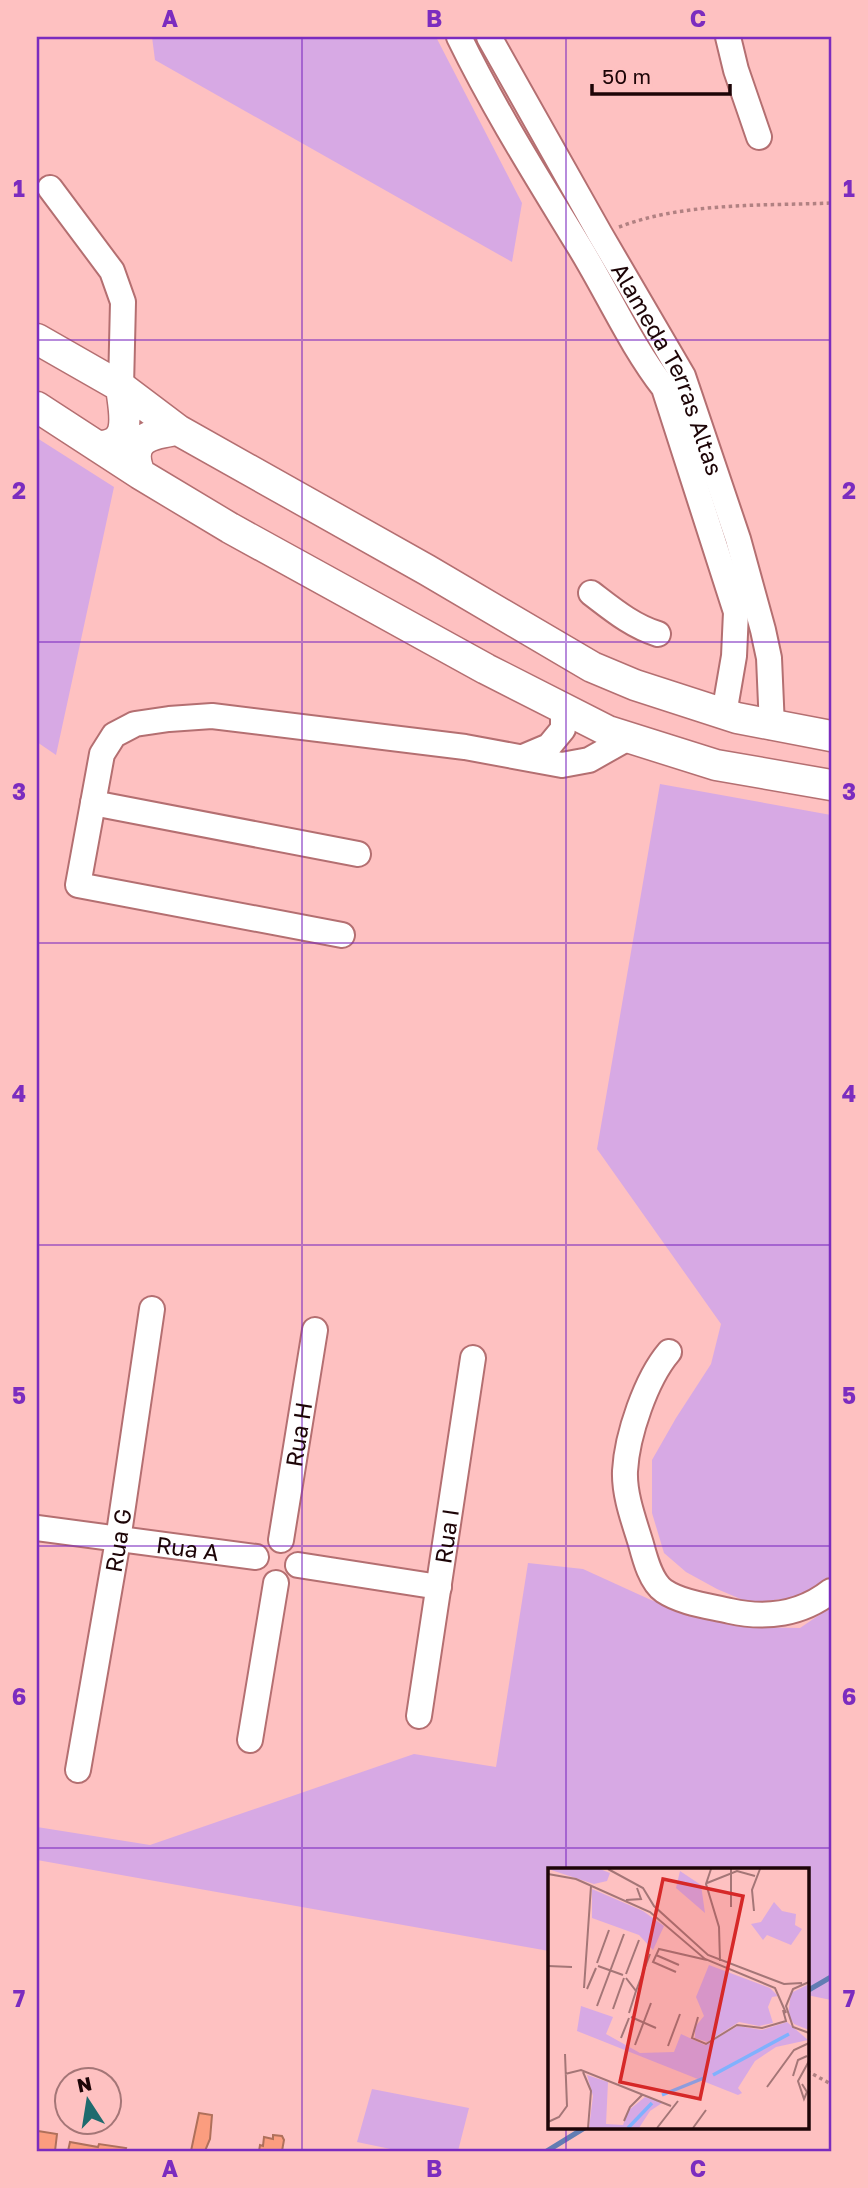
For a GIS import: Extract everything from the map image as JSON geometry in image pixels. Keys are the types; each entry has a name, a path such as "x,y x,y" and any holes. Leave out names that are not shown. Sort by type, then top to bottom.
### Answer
{"main road":[{"path":"37,339 121,387 178,430 428,570 592,667 635,685 724,714 831,736"},
{"path":"97,446 117,442 123,432 125,416 121,387"},
{"path":"37,407 140,474 305,570 486,669 608,731 716,765 831,785"},
{"path":"140,474 134,460 136,448 145,438 159,432 178,430"}],"street":[{"name":"Alameda Terras Altas","path":"459,37 542,188 580,247 649,368 664,388 736,612 734,656 724,714"},
{"name":"Alameda Terras Altas","path":"489,37 683,376 738,539 763,630 769,658 772,726"},
{"path":"728,37 736,70 759,137"},
{"path":"50,188 112,271 123,302 121,387"},
{"path":"591,593 616,613 657,634"},
{"path":"736,612 763,630"},
{"path":"523,757 549,747 563,729 563,709"},
{"path":"342,935 78,885 102,754 114,735 135,724 212,716 465,747 562,765 589,760 628,738"},
{"path":"93,803 358,854"},
{"name":"Rua G","path":"78,1770 118,1540 152,1309"},
{"name":"Rua H","path":"281,1540 315,1330"},
{"path":"669,1352 658,1365 645,1396 628,1450 625,1472 633,1517 654,1578 662,1590 678,1598 747,1615 775,1615 802,1609 831,1591"},
{"name":"Rua I","path":"419,1716 473,1358"},
{"name":"Rua A","path":"37,1528 256,1556"},
{"path":"281,1540 287,1542 296,1552 298,1565 288,1580 270,1582 260,1574 255,1563 256,1556 258,1550 268,1542 281,1540"},
{"path":"298,1565 439,1587"},
{"path":"250,1740 276,1583"}],"path":[{"path":"600,234 666,213 831,203"},
{"path":"808,2072 831,2084"}],"shaded area":[{"path":"152,37 436,37 522,203 512,262 155,60"},
{"path":"37,438 114,487 56,755 37,742"},
{"path":"660,784 831,815 831,1576 814,1588 791,1598 750,1603 686,1572 664,1553 652,1513 652,1460 711,1364 721,1324 597,1149"},
{"path":"528,1563 583,1569 651,1600 743,1627 800,1628 831,1607 831,2000 808,1995 808,1868 548,1868 548,1951 37,1860 37,1827 150,1845 414,1754 496,1767"},
{"path":"372,2089 469,2108 458,2151 400,2151 357,2142"}],"building":[{"path":"199,2113 212,2115 210,2139 205,2151 191,2151"},
{"path":"38,2131 57,2136 55,2151 37,2151"},
{"path":"273,2135 282,2136 282,2151 259,2151 264,2137 273,2139"},
{"path":"70,2142 126,2148 125,2151 68,2151"}],"waterway":[{"path":"808,1990 831,1977"},
{"path":"547,2151 584,2128"}]}
